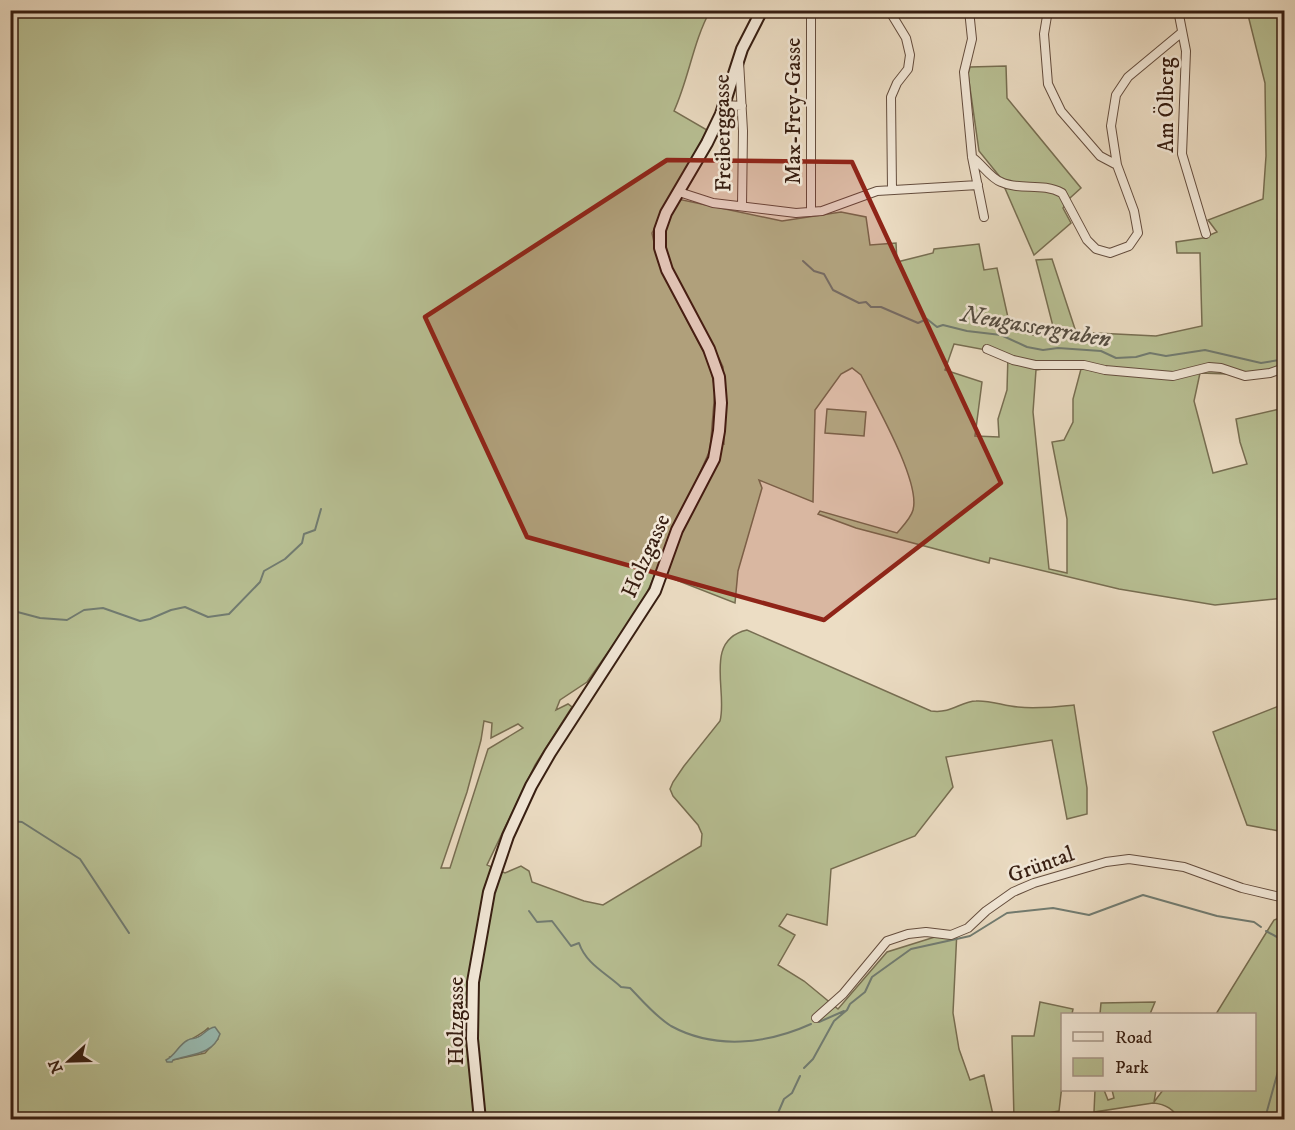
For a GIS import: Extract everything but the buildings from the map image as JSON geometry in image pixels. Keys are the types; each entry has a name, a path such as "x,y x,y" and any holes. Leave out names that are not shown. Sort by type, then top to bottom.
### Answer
{"street":[{"name":"Holzgasse","path":"480,1119 472,1039 473,982 489,892 508,836 531,786 550,753 655,591 671,545 705,480 717,447 721,403 719,377 709,349 667,270 660,248 662,222 708,143 725,105 739,58 762,10"},
{"name":"Max-Frey-Gasse","path":"811,10 811,212"},
{"path":"889,10 906,38 910,55 908,69 897,83 891,97 892,190"},
{"path":"969,10 972,39 964,72 972,157 984,217"},
{"path":"1048,10 1044,34 1048,84 1061,111 1100,156 1117,165"},
{"name":"Am Ölberg","path":"1178,10 1183,26 1181,33 1185,51 1182,154 1206,234"},
{"path":"972,157 981,163 998,182 1013,186 1039,186 1062,193 1087,240 1096,249 1110,253 1129,246 1138,233 1134,211 1117,165 1111,126 1116,94 1128,77 1181,33"},
{"name":"Freiberggasse","path":"739,58 742,106 742,206"},
{"path":"725,105 742,106"},
{"path":"679,192 704,201 770,211 811,212 831,208 867,194 892,190 978,185"},
{"path":"987,349 1013,360 1035,365 1084,364 1105,370 1173,376 1209,368 1221,368 1245,376 1270,374 1284,368"},
{"name":"Grüntal","path":"816,1018 843,994 887,941 908,934 926,932 951,935 968,928 1013,892 1034,883 1106,862 1129,859 1176,866 1242,888 1284,898"},
{"path":"1088,867 1091,876"}],"highlighted area":[{"path":"667,160 852,162 1001,483 824,620 527,537 425,317"}],"green space":[{"path":"10,11 710,11 699,35 674,111 707,130 652,233 658,261 710,364 715,390 710,450 642,604 587,682 560,700 556,710 568,704 572,707 535,765 487,865 505,873 521,866 529,871 532,882 584,901 603,905 701,846 702,834 698,825 673,796 670,789 684,766 720,721 722,709 721,656 725,644 734,636 747,630 931,711 945,711 976,701 1025,708 1074,705 1087,788 1087,814 1067,819 1052,740 946,757 953,787 915,836 831,869 827,925 787,914 779,926 795,935 778,965 804,981 838,1009 887,952 957,930 953,1013 959,1049 970,1080 984,1075 994,1119 11,1119","holes":["484,721 492,723 491,738 518,724 523,728 488,749 450,868 441,868 467,792","208,1028 218,1039 205,1053 173,1060 170,1057 174,1056 181,1046"]},
{"path":"1247,11 1284,11 1284,369 1228,374 1200,373 1194,401 1213,473 1247,464 1236,419 1284,408 1284,598 1215,605 1119,589 990,558 989,563 856,528 818,514 820,511 897,533 913,510 914,497 904,462 861,375 852,368 841,374 815,410 813,502 759,480 762,488 738,571 735,603 666,576 671,555 720,443 724,444 723,367 672,271 663,247 663,231 678,199 782,221 841,212 866,217 870,245 896,243 897,262 933,253 934,249 979,244 984,270 997,268 1009,322 1033,335 1055,334 1036,260 1052,259 1076,332 1156,336 1202,326 1200,253 1177,253 1176,242 1203,238 1217,232 1208,220 1263,199 1266,156 1265,83","holes":["954,344 1008,354 1007,390 998,419 999,437 975,436 982,382 945,370","1057,367 1081,369 1073,399 1073,422 1064,440 1052,442 1067,519 1067,573 1049,569 1033,412 1036,370"]},
{"path":"1006,66 1007,98 1081,188 1063,208 1071,223 1034,255 1000,177 979,151 968,74 970,67"},
{"path":"827,409 866,412 864,436 825,433"},
{"path":"1284,704 1284,832 1247,825 1213,732"},
{"path":"1284,916 1284,1119 1178,1119 1168,1108 1153,1103 1094,1112 1095,1091 1104,1091 1108,1100 1114,1098 1112,1091 1156,1091 1154,1102 1162,1091 1256,1091 1256,1013 1217,1013 1274,920"},
{"path":"1040,1002 1073,1009 1072,1013 1061,1013 1061,1091 1059,1111 1014,1119 1012,1036 1034,1036"},
{"path":"1155,1002 1150,1013 1100,1013 1101,1003"}],"water":[{"path":"215,1027 220,1034 217,1041 207,1050 167,1062 166,1060 189,1039 197,1038"}],"waterway":[{"name":"Neugassergraben","path":"803,261 814,271 824,274 833,290 859,303 866,302 871,307 881,307 918,323 927,319 937,327 943,325 967,331 1001,335 1027,347 1043,350 1058,348 1101,351 1116,358 1136,357 1150,353 1166,356 1205,350 1261,363 1284,357"},
{"path":"10,610 40,618 67,620 84,610 103,608 140,621 185,607 208,617 229,614 260,582 264,571 285,559 302,543 304,534 315,530 321,509"},
{"path":"10,821 22,822 80,859 129,933"},
{"path":"804,1068 813,1059 834,1021 865,992 872,977 911,949 970,936 1007,913 1053,908 1089,915 1143,895 1217,916 1254,922 1261,927"},
{"path":"529,911 537,922 552,921 571,946 579,943 586,957 597,968 621,987 630,988 665,1022 688,1034 705,1039 741,1042 777,1036 811,1024"},
{"path":"1266,931 1277,937 1284,936"},
{"path":"819,1022 844,1011"},
{"path":"1267,1111 1280,1064 1280,1030 1284,1016"},
{"path":"775,1120 784,1099 792,1093 800,1076"}]}
